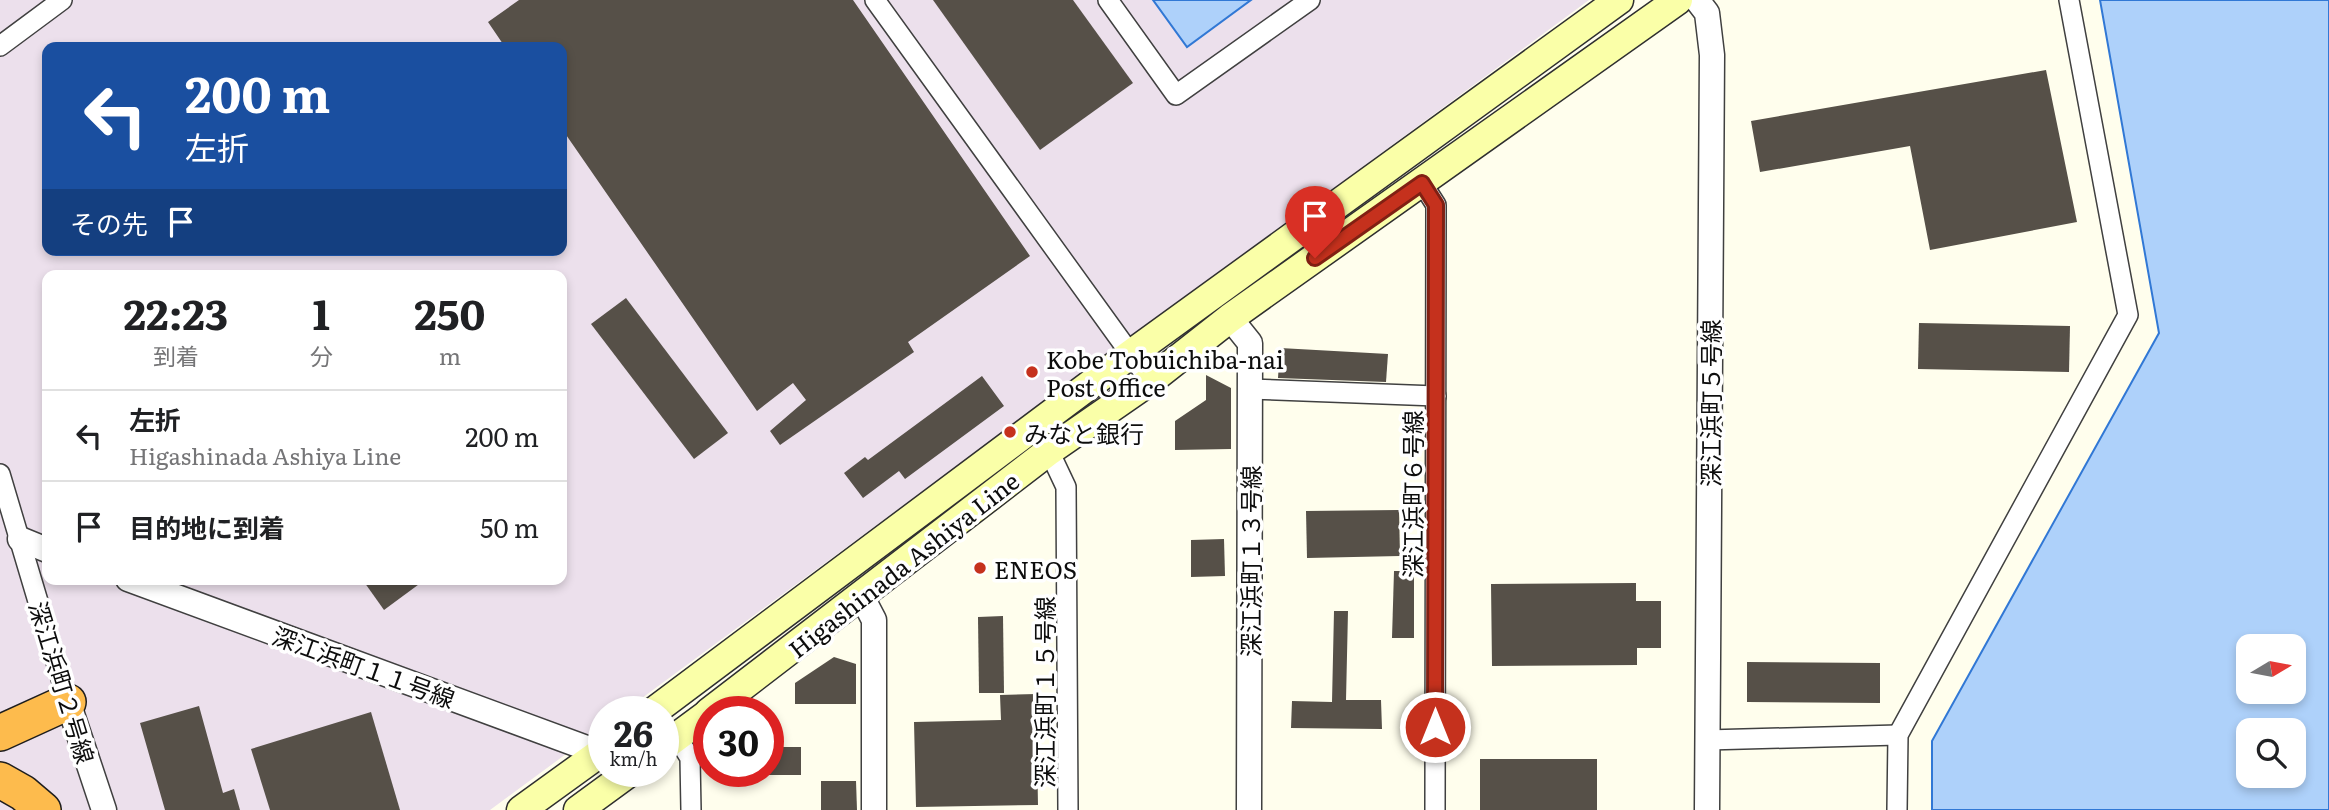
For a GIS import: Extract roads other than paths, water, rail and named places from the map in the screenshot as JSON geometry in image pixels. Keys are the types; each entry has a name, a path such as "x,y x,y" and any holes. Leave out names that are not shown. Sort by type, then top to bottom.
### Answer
{"highway":[{"path":"0,733 68,702"},
{"path":"0,772 19,810"},
{"path":"0,780 23,793 43,810"}],"main road":[{"name":"Higashinada Ashiya Line","path":"674,696 1130,354 1619,0"},
{"name":"Higashinada Ashiya Line","path":"731,696 1049,451 1150,381 1230,318 1678,0"},
{"path":"522,810 588,761"},
{"path":"578,810 609,787"}],"street":[{"path":"0,46 62,0"},
{"path":"876,0 1150,381"},
{"path":"1108,0 1176,95 1310,0"},
{"name":"深江浜町５号線","path":"1697,0 1707,13 1712,55 1707,810"},
{"path":"1897,810 1898,734 2128,316 2068,0"},
{"name":"深江浜町６号線","path":"1422,183 1436,205 1434,810"},
{"name":"深江浜町１３号線","path":"1230,318 1250,343 1249,810"},
{"path":"1249,389 1436,396"},
{"name":"深江浜町１５号線","path":"1049,451 1066,487 1068,810"},
{"name":"深江浜町２号線","path":"0,474 68,702 104,810"},
{"path":"20,540 42,548"},
{"name":"深江浜町１１号線","path":"145,585 588,746"},
{"path":"862,597 874,620 874,810"},
{"path":"1707,740 1898,734"},
{"path":"679,749 690,758 691,810"}],"water":[{"path":"1153,0 1251,0 1187,47"},
{"path":"2100,0 2329,0 2329,810 1932,810 1932,741 2159,333"}],"place":[{"name":"Kobe Tobuichiba-nai Post Office","path":"1032,372"},
{"name":"みなと銀行","path":"1010,432"},
{"name":"ENEOS","path":"980,568"}]}
